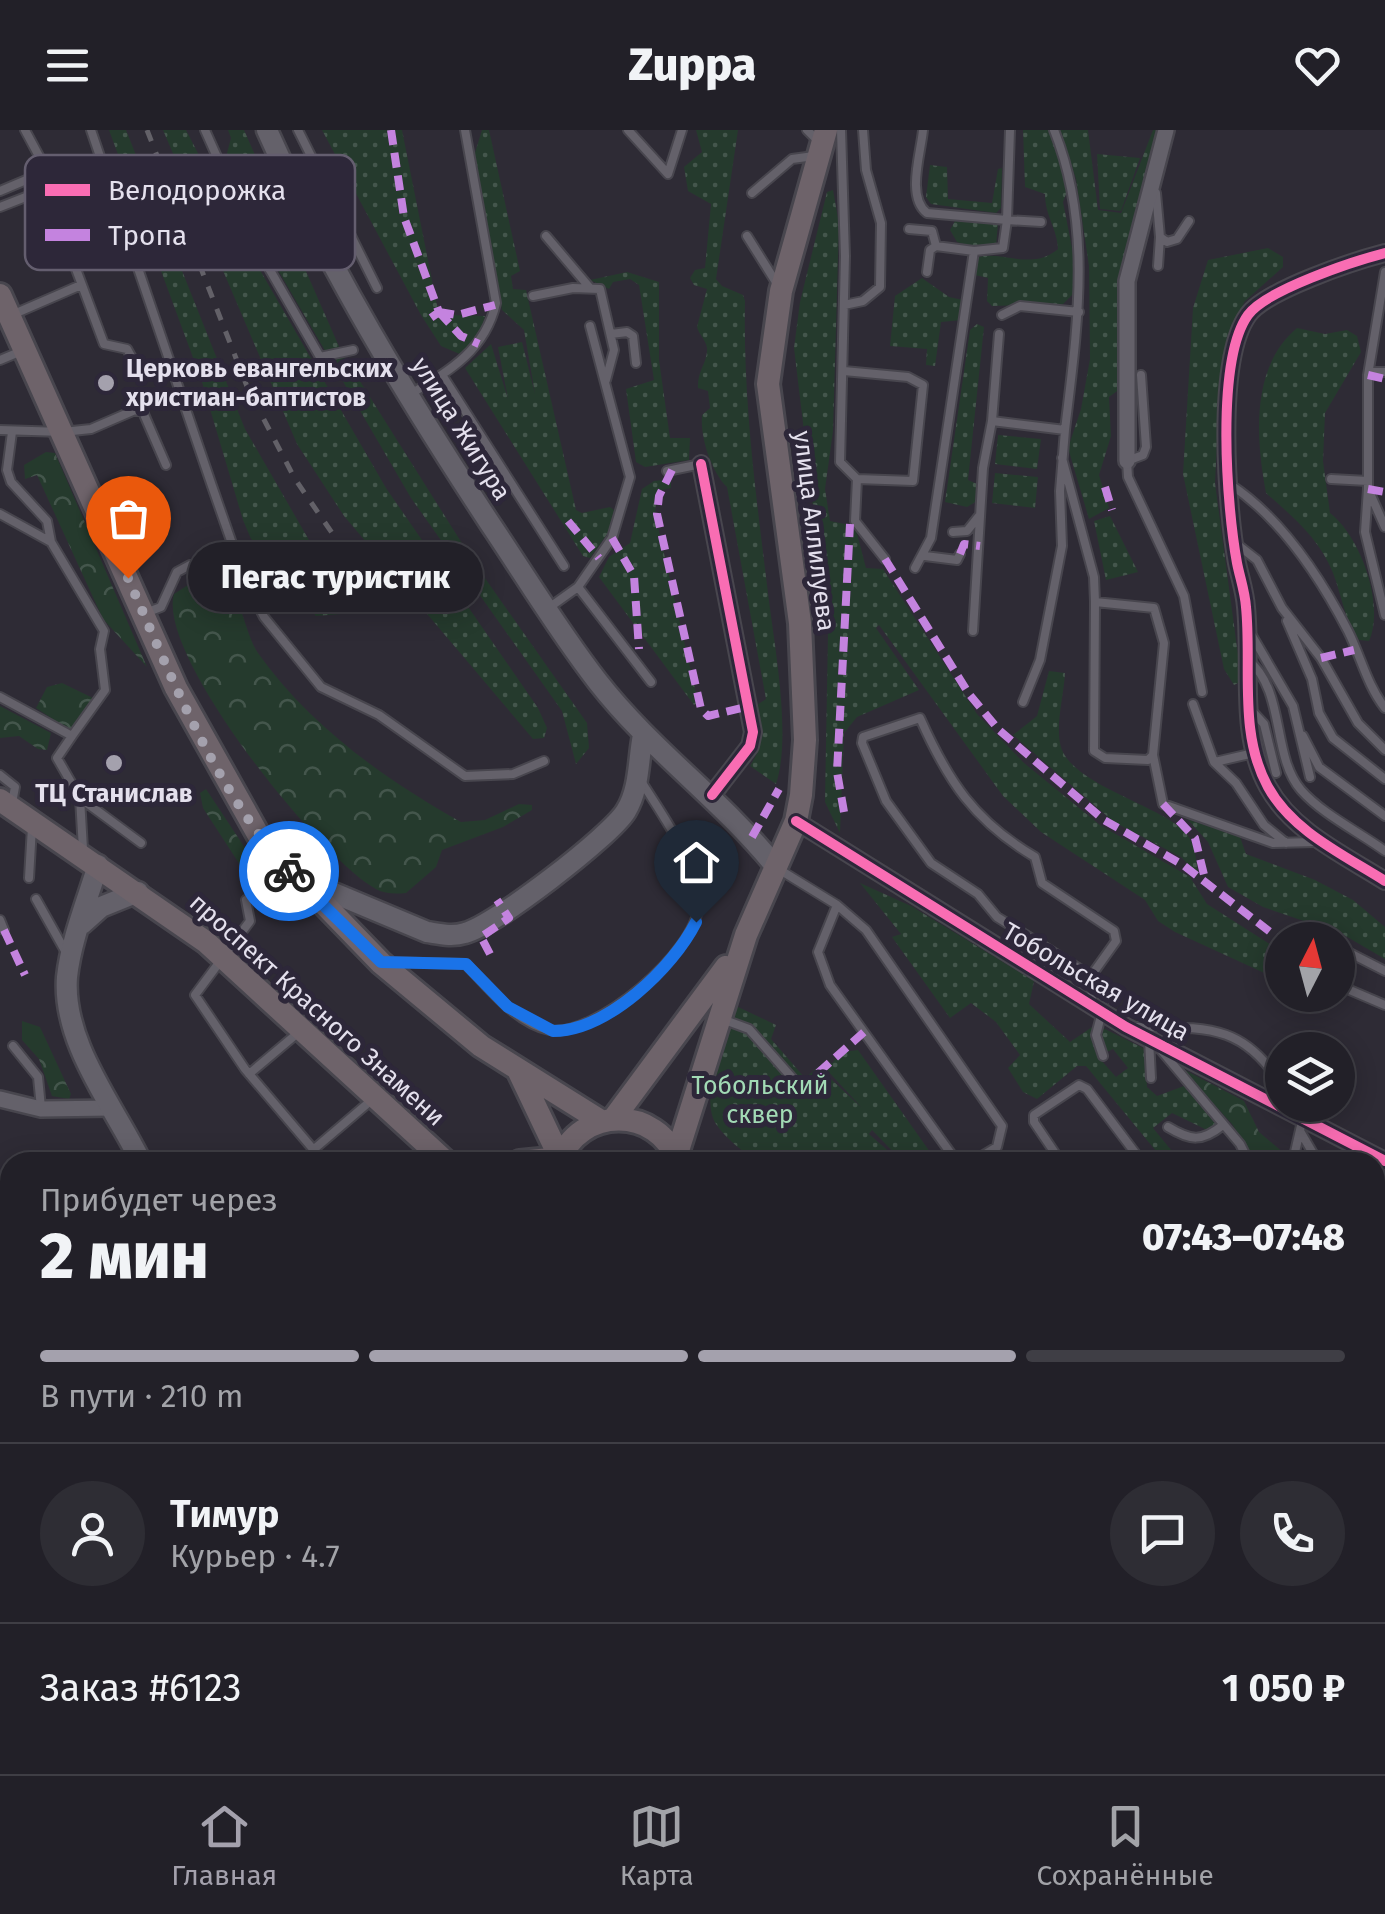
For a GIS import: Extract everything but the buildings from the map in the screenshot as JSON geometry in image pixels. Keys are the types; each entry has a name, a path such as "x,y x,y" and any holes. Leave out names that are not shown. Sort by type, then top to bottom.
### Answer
{"main road":[{"name":"улица Жигура","path":"267,130 278,155"},
{"name":"улица Аллилуева","path":"684,1152 718,1018 746,934 796,820 805,740 800,623 768,384 782,291 818,140"},
{"name":"улица Жигура","path":"337,270 409,395 597,681 643,735 712,795 776,867"},
{"path":"5,305 219,771 260,838 381,962 519,1072 607,1120 651,1128 674,1152"},
{"path":"294,876 426,932 464,934 504,912 595,842 626,812 638,778 643,735"},
{"name":"проспект Красного Знамени","path":"5,804 138,892 221,956 435,1152"},
{"path":"91,860 70,960 69,1006 84,1052 136,1152"},
{"path":"80,925 100,907 138,892"},
{"name":"улица Аллилуева","path":"564,1152 576,1135 607,1120 698,1009 746,934"},
{"path":"519,1072 555,1152"}],"street":[{"path":"1127,461 1127,281 1166,130"},
{"path":"1385,253 1265,301 1248,316 1231,373 1225,429 1234,541 1248,631 1248,706 1254,754 1278,804 1323,841 1385,881"},
{"path":"701,464 753,732 750,746 712,795"},
{"name":"Тобольская улица","path":"796,820 1103,1006 1126,1027 1265,1099"},
{"path":"0,1099 41,1109 112,1108"},
{"name":"Тобольская улица","path":"1311,1122 1366,1152"}],"lane":[{"path":"26,130 39,155"},
{"path":"90,130 99,155"},
{"path":"205,130 216,155"},
{"path":"298,130 310,155"},
{"path":"409,395 442,375 486,336 496,302 465,130"},
{"path":"628,130 668,174 682,130"},
{"path":"840,130 844,305 840,462 858,479 912,481 923,385 908,377 844,371"},
{"path":"844,305 863,301 880,287 881,223 866,170 864,130"},
{"path":"924,130 918,206 927,213 1042,222"},
{"path":"927,272 930,250 936,246 974,251 1003,248 1008,220 1010,130"},
{"path":"1024,702 1040,660 1062,546 1062,458 1080,312 1081,269 1070,180 1054,130"},
{"path":"752,193 818,140"},
{"path":"0,191 25,180"},
{"path":"1155,183 1160,238 1158,266"},
{"path":"0,208 25,198"},
{"path":"1160,238 1167,242 1177,239 1189,221"},
{"path":"908,228 932,231 936,246"},
{"path":"546,236 590,288"},
{"path":"748,236 782,291"},
{"path":"355,244 377,288"},
{"path":"915,568 925,556 974,251"},
{"path":"77,270 104,344 128,349 137,367"},
{"path":"138,270 218,504 264,617 321,687 379,716 465,776 512,774 544,761"},
{"path":"270,270 320,357 352,350"},
{"path":"1385,272 1383,307 1369,372 1365,532 1385,615"},
{"path":"5,305 82,284"},
{"path":"532,296 590,288 604,293 614,350 606,380"},
{"path":"1002,315 1020,306 1080,312"},
{"path":"547,609 578,587 615,534 630,477 606,380 596,364 590,326"},
{"path":"612,334 627,332 632,336 636,363"},
{"path":"972,631 982,535 979,516 999,334"},
{"path":"0,360 26,349"},
{"path":"1369,372 1385,372"},
{"path":"442,375 564,566"},
{"path":"1141,375 1146,446 1143,456 1127,461 1128,477 1184,596 1202,692"},
{"path":"0,430 92,429 135,410 143,412 166,465"},
{"path":"992,420 1065,430"},
{"path":"12,432 8,478 16,492 41,512 52,542 104,631 102,698 57,758 80,798 91,860"},
{"path":"1062,458 1094,578 1094,751 1104,758 1142,762 1153,755"},
{"path":"667,471 701,464"},
{"path":"858,479 855,522 885,558"},
{"path":"1331,479 1368,485"},
{"path":"1228,483 1291,540 1350,635 1373,693 1385,708"},
{"path":"1368,485 1385,528"},
{"path":"0,514 52,542"},
{"path":"953,532 968,531 979,516"},
{"path":"1234,541 1256,560 1282,608 1333,738 1385,779"},
{"path":"925,556 956,560 960,554"},
{"path":"144,614 162,607 177,572 190,564"},
{"path":"578,587 650,682"},
{"path":"1095,602 1154,608 1164,643 1153,755 1164,804 1288,845 1323,841"},
{"path":"1282,608 1321,658 1358,722 1385,750"},
{"path":"1248,631 1269,660 1298,718 1306,747 1319,767 1385,816"},
{"path":"1248,660 1273,704 1291,770 1302,792 1385,850"},
{"path":"0,697 72,736"},
{"path":"1193,704 1214,762 1236,783 1264,825 1288,845"},
{"path":"1248,706 1264,724 1276,773"},
{"path":"1090,976 997,917 978,894 931,863 886,801 863,736 920,718 946,776 987,824 1035,857 1042,884 1116,935 1090,976 1103,1006 1096,1034 1103,1056"},
{"path":"1298,718 1299,744 1310,777"},
{"path":"1214,762 1254,754"},
{"path":"0,775 15,786 5,804"},
{"path":"381,962 466,964 508,1007 547,1030 572,1029 604,1015 677,950 697,913 695,882 671,830 638,778"},
{"path":"80,798 141,843"},
{"path":"29,878 27,852 32,822"},
{"path":"776,867 837,905 866,930 1002,1126 996,1147 988,1152"},
{"path":"36,899 70,960"},
{"path":"246,900 250,922 195,995 249,1074 313,1150 376,1096"},
{"path":"837,905 818,952 830,985 947,1152"},
{"path":"0,920 4,930"},
{"path":"1355,956 1385,971"},
{"path":"1092,987 1103,1006"},
{"path":"1355,992 1385,1005"},
{"path":"718,1018 750,1029 801,1088"},
{"path":"1126,1027 1220,1032 1252,1046 1265,1063"},
{"path":"249,1074 303,1028"},
{"path":"1151,1078 1152,1041"},
{"path":"1152,1041 1244,1152"},
{"path":"13,1046 38,1077 41,1109"},
{"path":"1053,1152 1034,1122 1034,1115 1079,1085 1087,1089 1134,1152"},
{"path":"1295,1152 1304,1122"},
{"path":"1306,1122 1315,1152"},
{"path":"1168,1127 1196,1139 1206,1139 1223,1126"}],"green space":[{"path":"109,130 126,130 136,155 118,155"},
{"path":"163,130 186,130 199,155 174,155"},
{"path":"228,130 244,130 255,155 228,155 231,138"},
{"path":"322,130 402,130 437,305 447,315 485,316 479,338 462,355 441,346 355,192 355,155 335,155"},
{"path":"482,130 489,130 520,271 511,276 513,289 526,290 576,510 614,510 608,533 590,558 583,556 465,368 491,344 508,399 498,347 522,342 535,394 524,330 502,310 474,156"},
{"path":"696,130 738,130 716,279 743,295 745,301 751,447 782,716 776,784 750,766 758,752 757,705 766,699 727,487 712,463 703,433 702,415 710,408 708,391 698,388 698,382 707,348 697,327 707,289 694,285 690,278 695,270 705,268 711,204 688,191 684,167 702,152"},
{"path":"1023,130 1050,130 1068,189 1063,202 1076,268 1074,293 1063,304 992,306 987,301 988,278 975,275 978,257 1038,259 1058,249 1045,194 1025,187"},
{"path":"1060,130 1088,130 1098,210 1121,213 1153,130 1161,130 1119,280 1120,389 1109,397 1111,436 1099,475 1109,508 1089,519 1068,448 1081,409 1090,359 1089,266 1076,179"},
{"path":"1097,154 1140,158 1121,211 1100,209"},
{"path":"930,165 947,167 948,199 992,203 998,169 1002,168 1001,208 996,213 931,204 926,197"},
{"path":"833,190 839,224 833,431 825,489 830,521 855,526 866,568 883,569 977,714 1024,763 1100,825 1190,877 1207,904 1265,941 1265,973 1175,932 1158,921 1145,900 1041,832 1003,796 879,625 876,628 919,690 857,717 844,733 840,833 825,802 828,632 794,348 800,302 827,192"},
{"path":"956,219 998,223 996,246 977,248 957,242 950,230"},
{"path":"1268,248 1283,257 1283,267 1244,302 1220,382 1215,483 1240,670 1240,682 1234,685 1224,669 1183,474 1193,308 1208,260"},
{"path":"161,270 182,270 245,429 347,606 341,614 316,616 289,586 275,557 251,539 202,382"},
{"path":"223,270 260,270 386,488 538,708 547,728 544,738 533,739 344,516 297,444"},
{"path":"278,270 305,270 341,351 475,564 587,723 589,748 576,764 562,711 411,498"},
{"path":"627,272 659,282 659,360 670,438 690,438 689,460 645,467 636,462 626,389 654,380 639,285 630,279 613,282 609,289 590,280"},
{"path":"922,278 949,297 963,300 962,320 941,322 935,366 926,365 927,349 890,346 895,296"},
{"path":"977,324 984,327 968,480 982,486 977,501 967,507 945,502 970,330"},
{"path":"1297,328 1325,334 1347,330 1357,336 1361,352 1325,413 1323,461 1330,513 1351,538 1372,591 1373,626 1369,641 1359,640 1354,632 1320,549 1266,493 1259,428 1264,383 1282,344"},
{"path":"998,435 1041,439 1037,469 995,464"},
{"path":"46,452 55,453 147,667 103,619 37,475 25,479 24,465"},
{"path":"995,473 1038,477 1035,508 992,503"},
{"path":"671,479 671,488 657,491 655,514 698,702 694,705 599,577 609,557 630,543 642,489 654,481"},
{"path":"1110,516 1138,572 1106,580 1094,521"},
{"path":"214,574 230,587 253,644 278,679 324,727 376,769 461,822 485,820 519,804 532,805 532,810 503,827 442,850 436,867 406,893 379,891 351,870 283,799 248,754 190,662 175,623 174,594 202,576"},
{"path":"1049,671 1065,673 1059,735 1067,758 1099,783 1178,826 1191,841 1198,874 1181,857 1114,822 1013,735 1037,716"},
{"path":"62,683 95,699 71,731 36,708 47,687"},
{"path":"0,706 51,733 47,750 38,749 19,736 0,738"},
{"path":"206,789 263,875 265,885 257,891 203,808 200,793"},
{"path":"1187,819 1240,837 1246,854 1315,880 1353,900 1385,927 1385,959 1355,942 1355,922 1307,922 1263,907 1228,887 1208,842"},
{"path":"860,883 911,906 1034,981 1029,1004 1070,1042 1095,1025 1101,1060 1116,1077 1128,1068 1113,1049 1105,1053 1099,1034 1101,1027 1145,1049 1147,1087 1157,1096 1184,1086 1217,1126 1209,1131 1172,1113 1153,1128 1173,1152 1157,1152 1086,1066 1077,1066 1037,1099 1023,1092 1008,1068 1020,1055 996,1022 971,1003 950,1018 892,937 901,934"},
{"name":"Тобольский сквер","path":"734,1005 776,1025 771,1039 805,1078 818,1067 862,1108 826,1069 843,1052 858,1050 930,1152 893,1152 872,1130 869,1134 890,1152 745,1152 724,1134 711,1113 715,1066"},
{"path":"22,1021 40,1027 71,1094 69,1099 52,1096 39,1059 22,1040"},
{"path":"1181,1068 1244,1101 1259,1132 1283,1152 1250,1152 1232,1124"}],"railway":[{"path":"147,130 157,155"},
{"path":"202,270 248,389 295,479 374,594"}],"marked path":[{"path":"391,130 404,217 439,312 428,320"},
{"path":"439,312 457,315 495,305"},
{"path":"439,312 461,336 479,344"},
{"path":"1368,375 1385,379"},
{"path":"672,470 659,496 657,514 701,709 708,716 750,706"},
{"path":"1105,487 1112,510"},
{"path":"1368,489 1385,492"},
{"path":"568,521 599,558"},
{"path":"844,812 837,772 850,524"},
{"path":"612,538 634,576 639,649"},
{"path":"960,554 964,544 980,546"},
{"path":"885,559 969,694 999,730 1104,820 1183,865 1265,928"},
{"path":"1321,658 1354,650"},
{"path":"752,837 779,789"},
{"path":"1163,804 1195,838 1206,883"},
{"path":"490,954 481,937 509,918 497,900"},
{"path":"4,930 25,975"},
{"path":"801,1088 864,1032"}],"cycle path":[{"path":"1385,253 1291,287 1248,315 1231,366 1226,436 1233,539 1246,607 1249,722 1259,766 1278,803 1291,817 1320,841 1385,881"},
{"path":"701,464 753,732 750,746 712,795"},
{"path":"796,821 1126,1027 1368,1152"}],"way so far":[{"path":"128,578 210,755 260,838 289,871"}],"place":[{"name":"Церковь евангельских христиан-баптистов","path":"106,383"},
{"name":"Пегас туристик","path":"128,578"},
{"name":"ТЦ Станислав","path":"114,763"}],"route":[{"path":"289,871 381,962 466,964 508,1007 553,1031 590,1023 628,997 677,950 696,922"}]}
